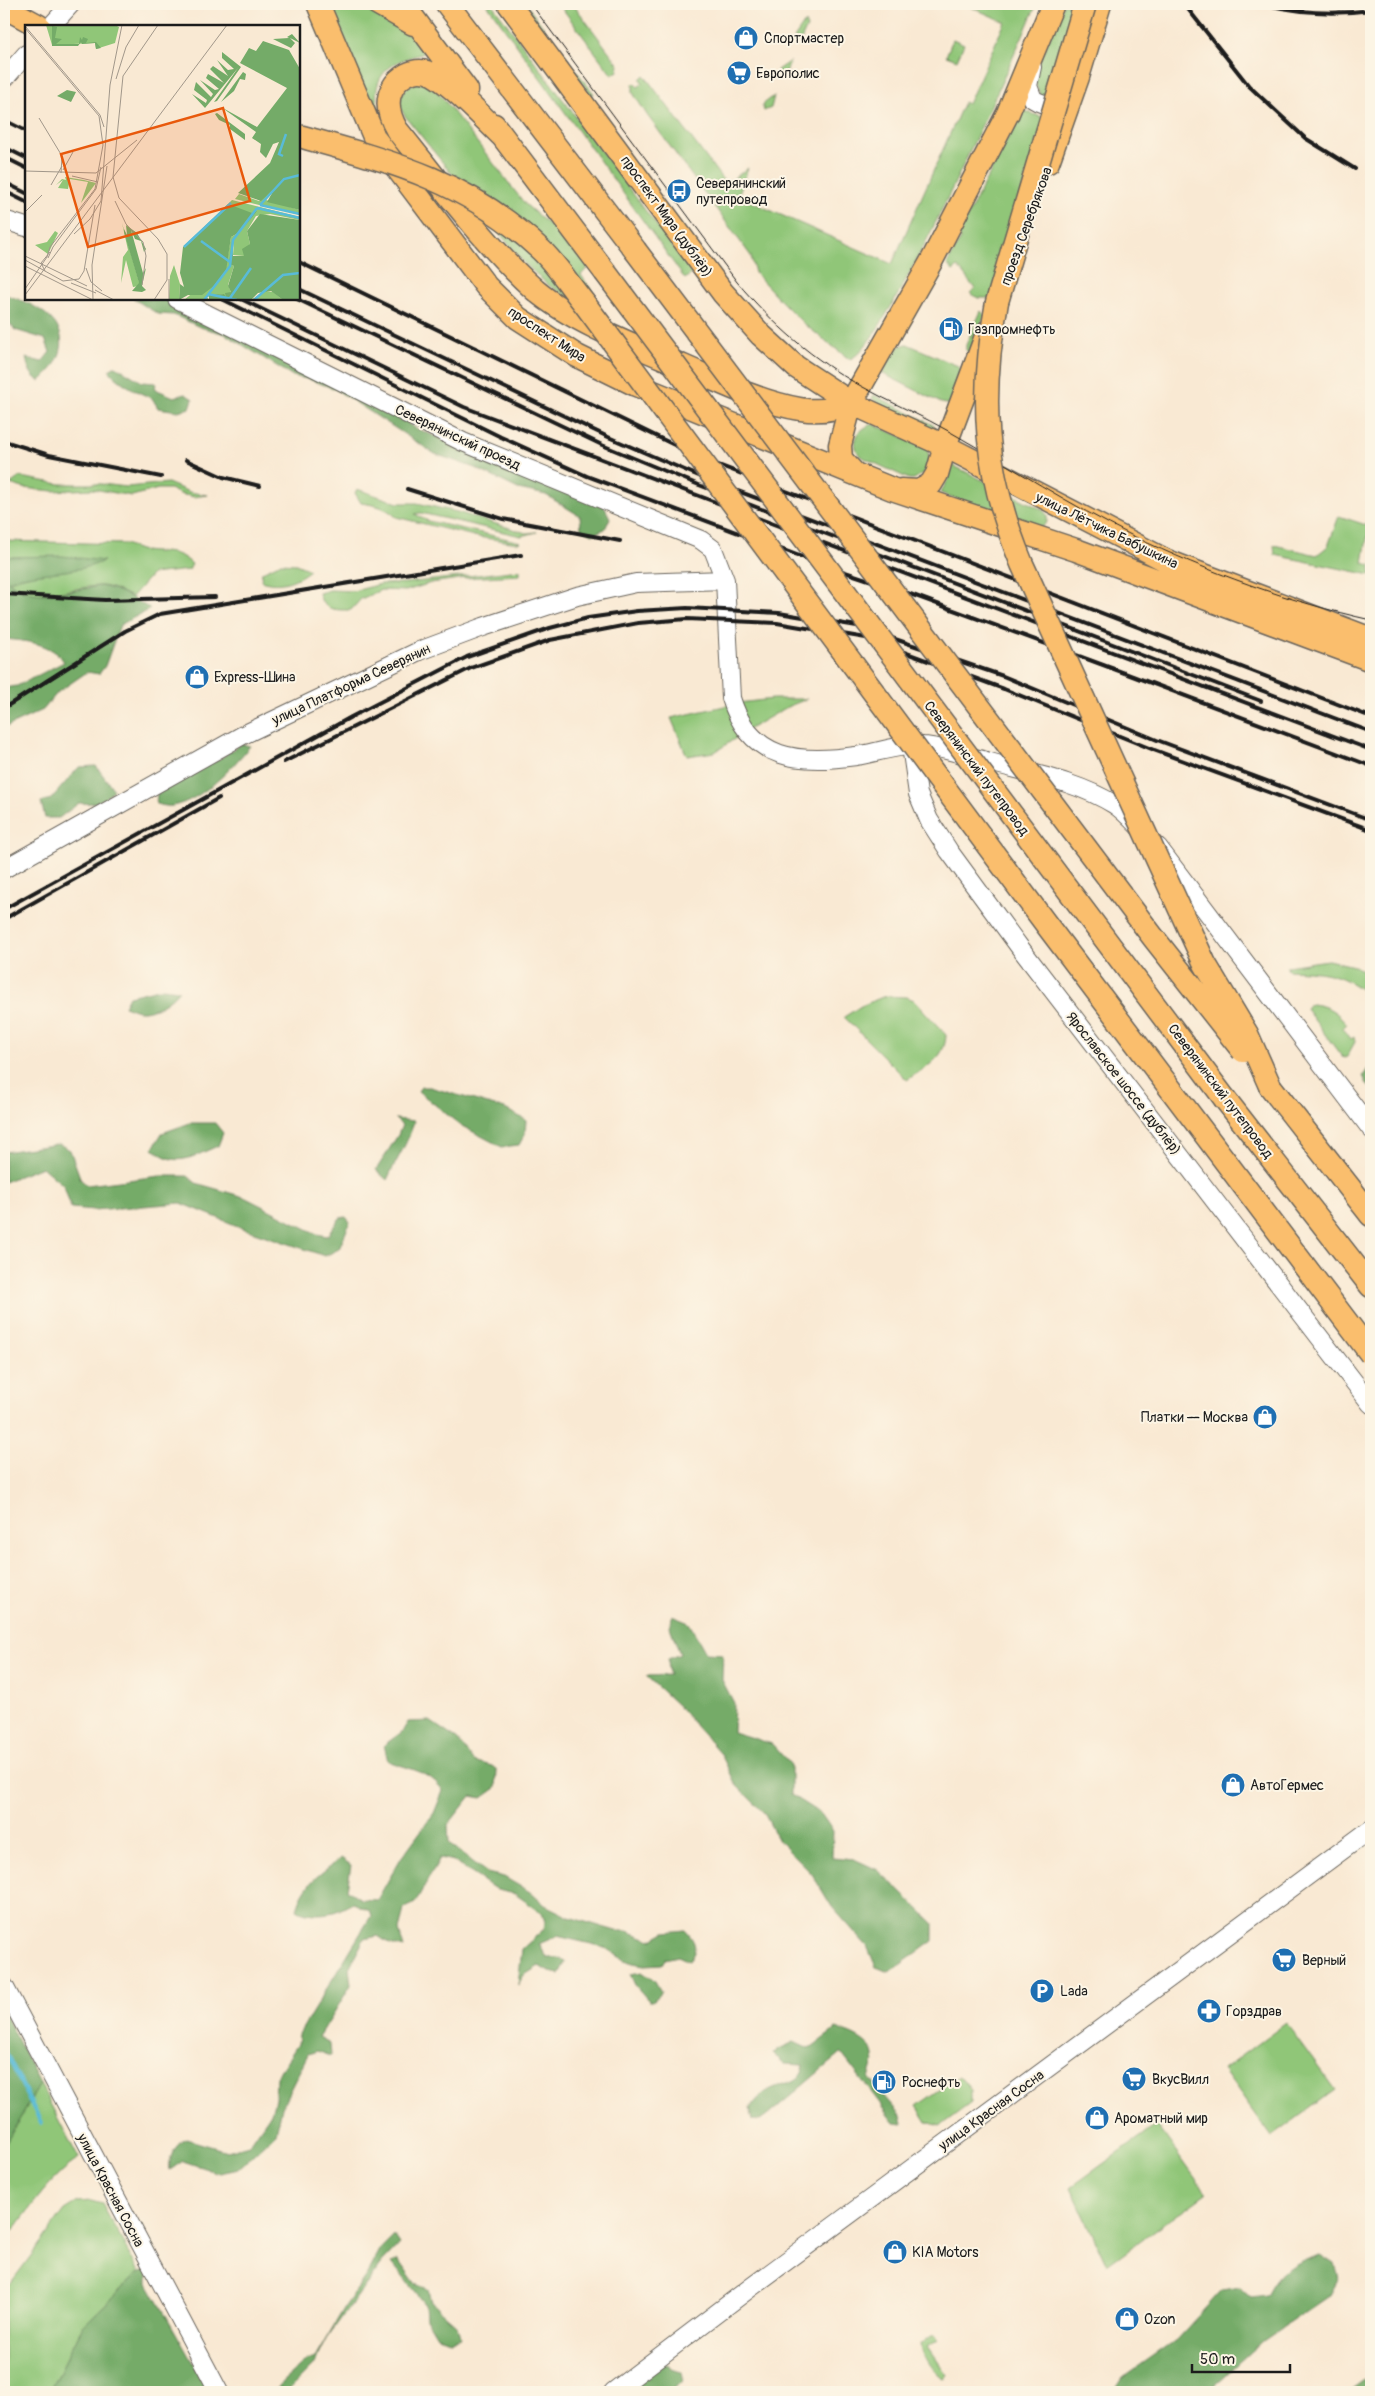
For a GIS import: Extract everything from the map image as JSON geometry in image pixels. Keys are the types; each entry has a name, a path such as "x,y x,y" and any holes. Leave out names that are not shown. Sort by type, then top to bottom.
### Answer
{"main road":[{"name":"проспект Мира","path":"318,4 375,139 486,286 518,318 577,356 636,385 892,489"},
{"path":"378,4 421,28"},
{"path":"403,4 503,137"},
{"path":"447,4 1153,937 1371,1215"},
{"name":"проспект Мира (дублёр)","path":"509,4 736,309 760,335 796,367 851,403"},
{"path":"853,472 841,459 840,446 851,403 931,262 1008,113 1053,4"},
{"path":"1086,4 997,302 991,335 985,403 988,447 996,490 1007,528 1022,564 1205,964 1247,1034 1270,1086"},
{"name":"проезд Серебрякова","path":"892,489 919,491 931,484 938,474 945,446 974,371 1078,77 1100,4"},
{"path":"4,7 36,25"},
{"path":"4,18 25,26"},
{"path":"503,137 444,82 428,72 412,72 404,76 391,90 389,110 397,130 477,228 513,269 537,291 570,313 613,335 738,390 799,408 821,411 851,403"},
{"path":"300,136 367,155 434,178 472,197 510,224 542,252 584,303 1055,936 1371,1354"},
{"name":"Северянинский путепровод","path":"503,137 1225,1099 1371,1286"},
{"name":"улица Лётчика Бабушкина","path":"851,403 945,446 1167,561 1371,639"},
{"name":"улица Лётчика Бабушкина","path":"892,489 1076,550 1371,660"}],"street":[{"path":"52,25 71,4"},
{"path":"1041,30 1028,86 1033,99 1050,105 1062,102 1068,96 1078,77"},
{"path":"5,77 25,55"},
{"path":"4,220 25,228"},
{"name":"Северянинский проезд","path":"179,300 463,442 702,540 713,549 725,580 731,698 734,709 754,740 778,755 797,758 856,756 903,747 938,748 1071,785 1116,806 1160,849 1371,1129"},
{"name":"улица Платформа Северянин","path":"4,869 243,735 419,651 483,627 578,596 636,583 725,580"},
{"name":"Ярославское шоссе (дублёр)","path":"903,747 918,794 929,820 949,851 1021,949 1371,1404"},
{"name":"улица Красная Сосна","path":"613,2392 750,2288 1371,1829"},
{"name":"улица Красная Сосна","path":"4,1986 219,2392"}],"green space":[{"path":"329,4 364,4 407,30 423,49 422,54 405,59 392,66 383,74 378,84 376,95 378,108 388,138 376,122"},
{"path":"487,4 492,4 692,273 685,279"},
{"path":"523,4 526,4 594,94 591,95"},
{"path":"559,4 573,4 619,65 618,71 612,75"},
{"path":"964,4 1037,4 948,197 918,257 890,309 866,345 849,359 804,324 755,273 751,256 647,115 633,93 633,84 638,87 643,83 640,79 644,75 726,184 748,168 738,196 892,264 964,102 968,104 1005,22"},
{"path":"1064,4 1092,4 1064,92 1041,97 1033,77"},
{"path":"805,22 807,27 801,40 796,42 797,39 794,38"},
{"path":"953,39 964,44 957,60 946,56"},
{"path":"790,61 785,76 780,76 777,70"},
{"path":"415,83 425,83 438,92 525,204 561,235 589,267 581,275 592,291 579,304 548,285 523,262 405,116 400,106 401,97 406,89"},
{"path":"774,96 771,108 764,111 762,105"},
{"path":"1025,111 1044,118 991,298 978,298 970,293 975,289 958,267 953,271 947,264 961,238 957,236 1021,113"},
{"path":"6,295 30,304 50,318 58,327 61,338 61,350 54,366 40,381 30,372 26,358 42,362 50,352 45,339 15,330 4,317 4,296"},
{"path":"136,300 178,300 393,412 415,428 604,506 610,518 605,529 593,534 581,529 580,516 546,495 518,489 475,468 435,454 335,389 311,380 293,376 225,334 200,327 174,315 158,314"},
{"path":"981,311 985,315 969,353 966,350 966,345"},
{"path":"907,344 958,366 962,373 952,405 941,403 882,373 897,347"},
{"path":"116,366 142,382 156,383 155,389 174,397 185,394 193,399 190,408 178,411 158,408 152,398 129,387 112,374 109,370"},
{"path":"874,395 935,427 930,429 876,402 872,398"},
{"path":"873,424 927,448 930,461 924,473 914,479 909,479 860,456 856,446 857,437 863,429"},
{"path":"952,465 1043,510 1047,515 1047,522 1042,527 1036,527 940,493 948,480"},
{"path":"20,477 60,484 101,484 127,487 168,483 189,492 207,495 194,497 180,494 170,489 158,489 132,496 93,489 53,491 23,488 10,484"},
{"path":"357,489 398,503 417,503 457,512 526,533 537,532 521,536 421,513 415,514 428,521 521,542 478,537 396,517 380,507 361,503 355,493"},
{"path":"1339,516 1369,526 1363,563 1371,565 1371,575 1275,555 1274,545 1317,555 1328,546"},
{"path":"4,541 125,544 144,551 175,554 192,564 189,570 152,574 132,597 103,586 40,594 18,588 8,581 42,572 12,558 4,557"},
{"path":"62,556 104,561 69,571 32,575 8,581 17,588 40,594 52,594 100,586 107,587 133,598 150,609 120,625 105,666 99,674 87,672 58,692 43,710 4,728 4,688 17,686 64,662 46,647 29,642 4,639 4,557"},
{"path":"281,563 296,564 310,570 299,578 287,582 274,584 261,581 262,572"},
{"path":"520,570 520,575 466,578 431,583 406,591 381,590 361,599 351,610 335,609 326,606 319,593 330,590 354,591 381,584 407,583"},
{"path":"773,699 807,699 789,706 715,752 687,756 671,718 738,703"},
{"path":"241,744 250,746 205,791 183,803 172,806 156,804 157,793 219,759"},
{"path":"96,766 114,790 98,801 79,803 59,818 45,818 41,802 51,799 79,767"},
{"path":"1328,960 1354,966 1371,974 1371,997 1341,978 1323,973 1288,970 1287,968 1287,966"},
{"path":"163,988 179,990 167,1002 151,1010 138,1011 124,1006 129,996"},
{"path":"885,996 907,997 914,1000 946,1035 945,1044 938,1057 907,1080 844,1017 861,1006"},
{"path":"1312,1004 1332,1010 1347,1024 1343,1028 1351,1039 1354,1037 1355,1042 1346,1058 1342,1057 1306,1009 1308,1005"},
{"path":"1371,1064 1371,1088 1363,1076"},
{"path":"421,1087 430,1087 505,1109 526,1120 525,1134 519,1145 502,1147 460,1125 418,1091"},
{"path":"395,1119 414,1121 406,1144 387,1180 376,1170 398,1135 402,1125"},
{"path":"190,1123 215,1123 223,1133 218,1146 193,1157 177,1160 161,1155 153,1148 162,1133"},
{"path":"59,1144 70,1150 81,1180 87,1185 160,1176 188,1176 196,1183 244,1197 317,1234 327,1236 340,1218 346,1217 350,1222 339,1249 325,1256 245,1229 181,1203 94,1210 71,1208 64,1186 42,1167 4,1182 4,1152"},
{"path":"672,1616 689,1623 706,1653 723,1654 722,1680 734,1703 733,1732 772,1744 791,1765 791,1795 821,1814 833,1831 832,1857 854,1859 878,1870 933,1923 933,1941 890,1972 876,1967 867,1946 832,1907 812,1874 779,1841 764,1813 736,1785 721,1754 677,1705 646,1676 669,1675 668,1659 680,1654 670,1627"},
{"path":"430,1721 458,1740 473,1761 492,1766 497,1770 496,1788 482,1798 471,1796 448,1825 449,1843 487,1873 504,1877 530,1892 545,1905 569,1917 616,1931 627,1931 651,1940 665,1932 685,1930 693,1941 695,1948 692,1956 689,1961 678,1956 665,1959 662,1964 644,1965 624,1960 604,1947 557,1936 539,1944 547,1958 559,1958 566,1961 559,1974 549,1972 539,1966 523,1976 518,1985 522,1949 544,1929 545,1922 542,1913 515,1894 497,1890 453,1861 440,1858 415,1903 404,1908 399,1931 404,1948 390,1944 378,1936 364,1939 349,1968 351,1985 319,2037 330,2043 331,2056 317,2051 308,2054 283,2104 276,2133 238,2169 219,2173 183,2161 170,2170 173,2152 182,2141 186,2139 227,2151 249,2145 271,2113 275,2099 276,2077 298,2044 299,2034 371,1916 369,1910 353,1903 329,1913 306,1913 297,1909 300,1900 308,1886 341,1858 351,1865 347,1890 361,1899 377,1900 401,1858 434,1813 443,1791 438,1784 426,1775 388,1761 384,1745 402,1732 408,1722"},
{"path":"642,1972 655,1981 661,1992 653,2001 649,2001 635,1985 630,1974"},
{"path":"4,2012 40,2084 4,2146"},
{"path":"1286,2023 1335,2090 1271,2137 1223,2070"},
{"path":"836,2029 859,2038 869,2046 874,2058 869,2079 901,2116 903,2124 895,2123 841,2053 767,2116 760,2121 753,2120 750,2108 759,2097 771,2089 796,2079 804,2065 785,2064 773,2054 794,2042 809,2049"},
{"path":"959,2076 971,2090 971,2103 940,2126 927,2122 917,2106"},
{"path":"40,2084 79,2159 68,2166 48,2186 4,2244 4,2146"},
{"path":"1157,2125 1206,2193 1107,2265 1071,2187"},
{"path":"91,2201 102,2204 139,2272 83,2326 50,2392 4,2392 4,2292 65,2210 78,2202"},
{"path":"394,2235 400,2244 382,2263 327,2338 346,2305 367,2275 382,2247"},
{"path":"1320,2254 1334,2263 1338,2280 1330,2295 1263,2341 1207,2392 1113,2392 1122,2378 1176,2340 1222,2290 1239,2287 1251,2298 1267,2296 1282,2274 1294,2264"},
{"path":"398,2260 415,2284 428,2289 431,2302 457,2325 460,2337 450,2340 437,2336 426,2318 425,2305 392,2263"},
{"path":"148,2270 148,2283 209,2392 50,2392 83,2326 139,2272"},
{"path":"934,2334 938,2340 928,2347 947,2375 943,2378 939,2376 925,2358 921,2344"},
{"path":"325,2340 313,2366 287,2392 275,2392 282,2382 305,2362 315,2358"},
{"path":"659,2364 669,2365 672,2369 681,2372 683,2381 669,2392 628,2392 632,2386"},
{"path":"1371,2376 1371,2392 1349,2392"}],"waterway":[{"path":"4,2049 41,2123"}],"tram line":[{"path":"531,4 737,282 779,327 826,365 861,386 941,427 1064,499 1133,536 1190,562 1250,585 1341,613 1371,620"}],"railway":[{"path":"1184,4 1249,86 1305,138 1355,169"},
{"path":"1263,4 1317,12 1371,10"},
{"path":"4,120 25,130"},
{"path":"4,147 25,158"},
{"path":"4,157 25,168"},
{"path":"4,182 25,192"},
{"path":"4,191 25,202"},
{"path":"300,262 703,459 1371,717"},
{"path":"300,289 606,436 701,477 1371,732"},
{"path":"224,300 501,437 587,476 818,563 902,591 1114,669 1371,766"},
{"path":"243,300 464,407 1371,750"},
{"path":"299,300 602,445 699,485 1261,701"},
{"path":"4,441 49,455 161,477"},
{"path":"186,460 223,477 260,486"},
{"path":"407,489 503,519 620,541"},
{"path":"4,708 125,631 160,614 521,555"},
{"path":"4,594 105,600 215,597"},
{"path":"4,909 351,717 467,657 550,628 588,618 637,611 687,608 779,613 857,626 1003,676 1157,740 1371,820"},
{"path":"284,762 471,668 550,640 638,623 687,619 777,623 866,638 1004,689 1154,750 1371,830"},
{"path":"4,919 219,798"}],"place":[{"name":"Спортмастер","path":"746,38"},
{"name":"Европолис","path":"739,73"},
{"name":"Северянинский путепровод","path":"679,191"},
{"name":"Газпромнефть","path":"951,329"},
{"name":"Express-Шина","path":"197,677"},
{"name":"Платки — Москва","path":"1265,1417"},
{"name":"АвтоГермес","path":"1233,1785"},
{"name":"Верный","path":"1284,1960"},
{"name":"Lada","path":"1042,1991"},
{"name":"Горздрав","path":"1209,2011"},
{"name":"ВкусВилл","path":"1134,2079"},
{"name":"Роснефть","path":"884,2082"},
{"name":"Ароматный мир","path":"1097,2118"},
{"name":"KIA Motors","path":"895,2252"},
{"name":"Ozon","path":"1127,2319"}]}
